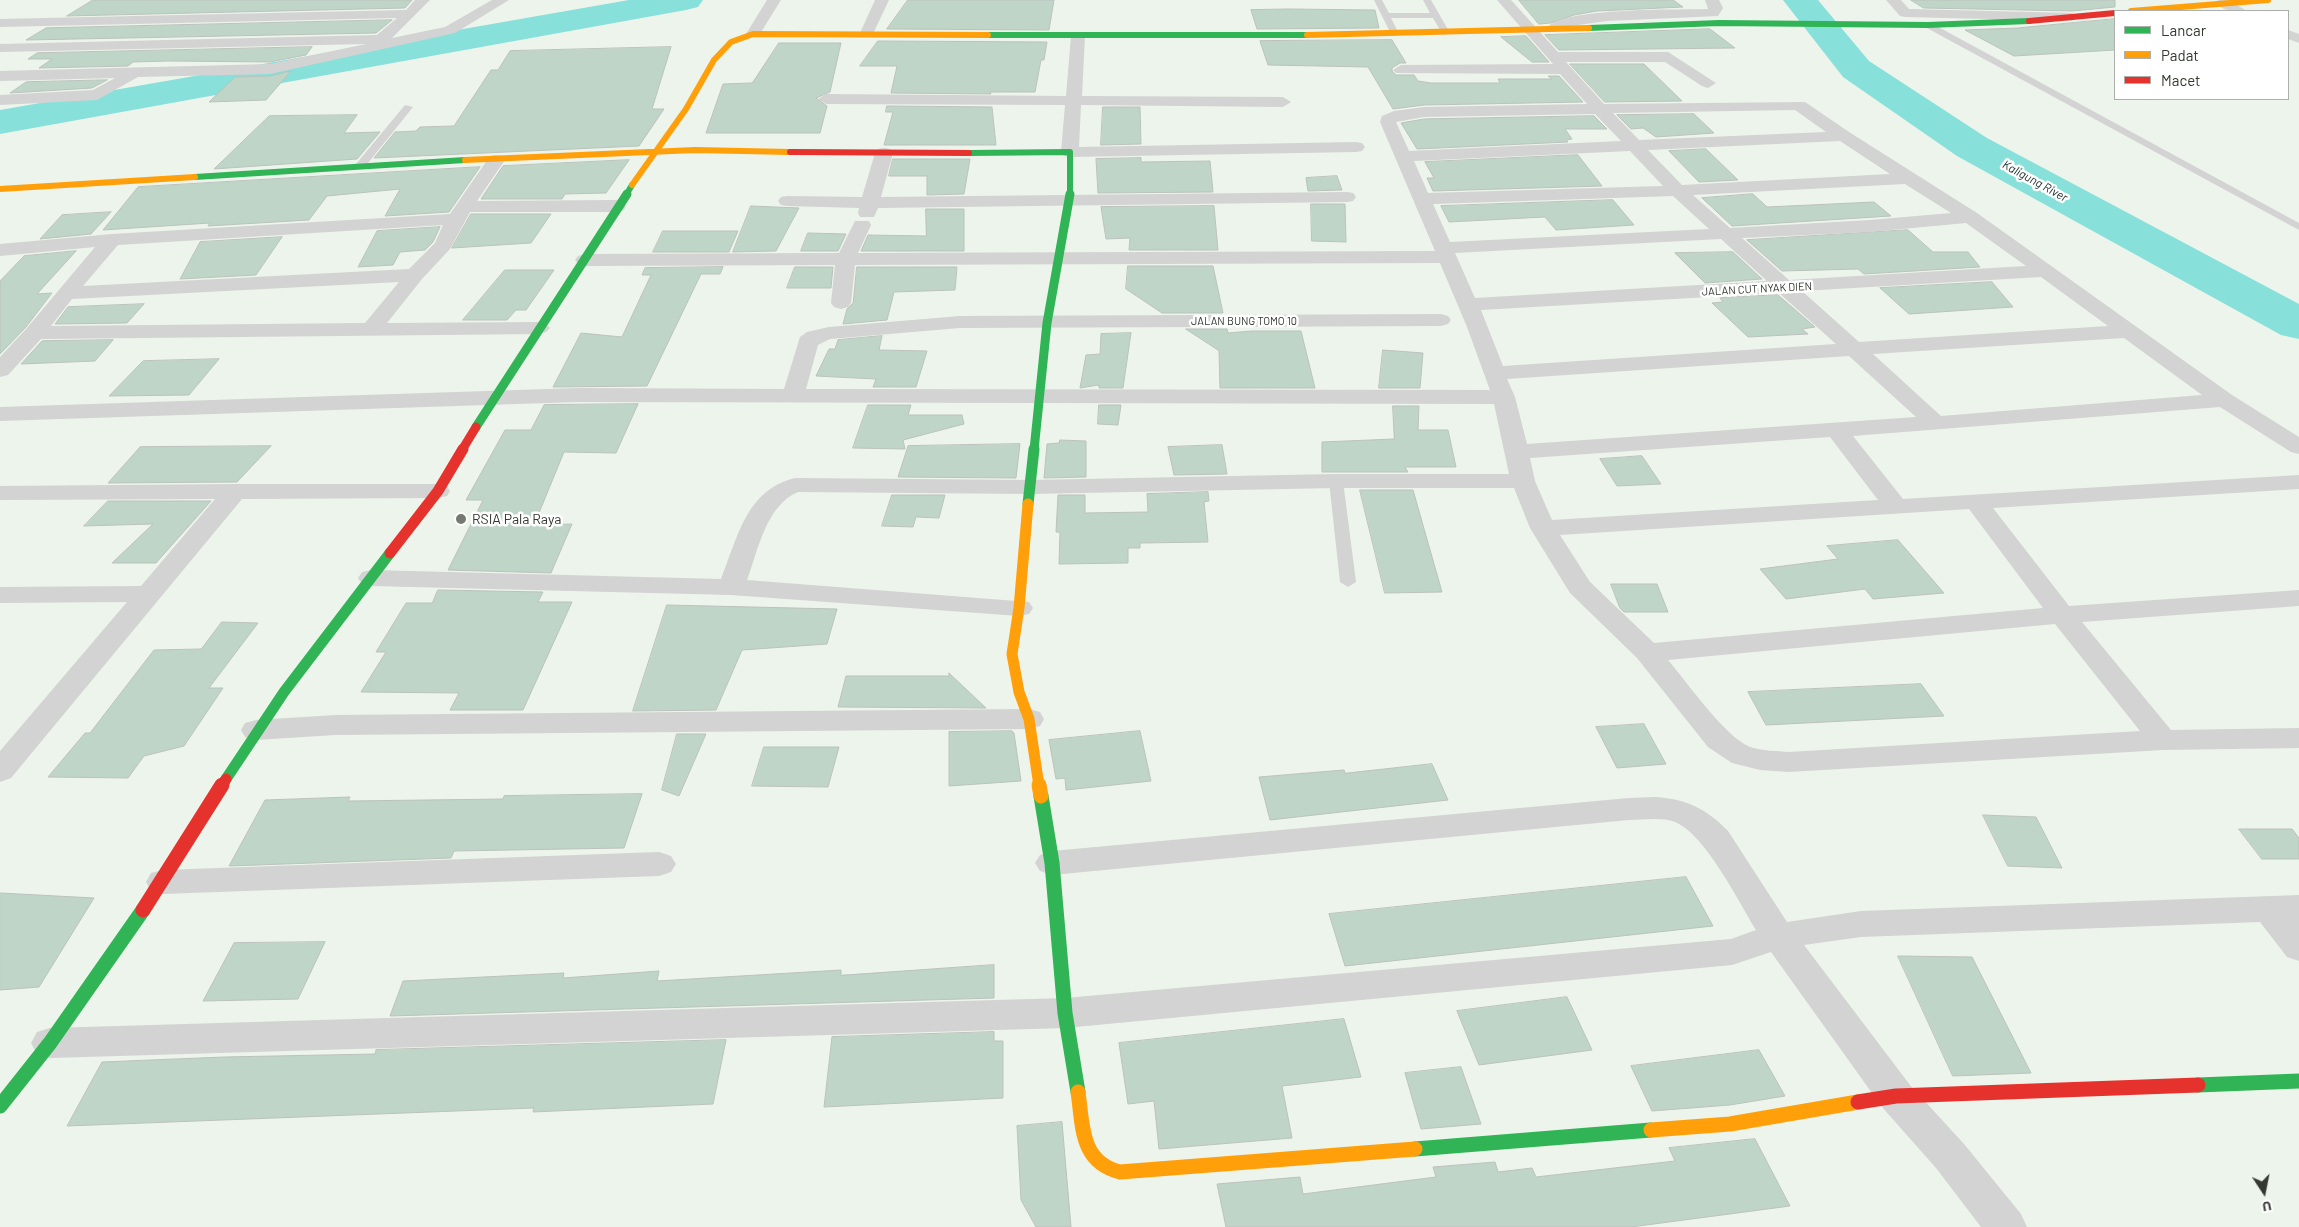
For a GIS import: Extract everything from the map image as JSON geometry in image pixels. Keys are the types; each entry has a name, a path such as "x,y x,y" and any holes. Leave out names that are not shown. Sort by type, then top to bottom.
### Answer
{"main road":[{"path":"2142,10 2268,0"},
{"path":"0,1106 50,1042 163,882 256,730 314,650 438,491 494,398 585,260 617,206 686,109 714,60 731,42 753,34 867,33 1078,36 1395,34 1736,23 1928,25 2017,22 2114,13"},
{"path":"0,189 360,166 695,150 884,153 1070,152 1070,200 1047,323 1019,608 1012,654 1019,692 1029,720 1052,863 1065,1013 1089,1154 1095,1164 1106,1172 1730,1124 1896,1096 2299,1081"}],"street":[{"path":"364,47 392,32 423,0"},
{"path":"0,76 270,68 450,30 502,0"},
{"path":"753,34 774,0"},
{"path":"867,33 882,0"},
{"path":"1504,0 1600,108 1677,190 1936,423"},
{"path":"1554,28 1565,22 1580,19 1713,13 1716,8 1712,0"},
{"path":"1893,0 1905,14 2072,16"},
{"path":"2223,3 2238,10"},
{"path":"97,45 158,5"},
{"path":"0,23 409,14"},
{"path":"1078,36 1070,152 1356,147"},
{"path":"0,48 380,39"},
{"path":"1401,70 1668,57 1708,83"},
{"path":"0,100 97,95 134,73"},
{"path":"826,99 1075,99 1283,102"},
{"path":"2299,448 2224,400 2131,331 1970,217 1843,136 1807,108 1789,103 1424,112 1394,116 1388,119 1421,200 1475,319 1493,373 1504,397 1523,481 1543,528 1580,586 1647,652 1730,752 1748,758 1789,762 2163,740 2299,738"},
{"path":"1404,156 1636,147 1843,136"},
{"path":"840,303 846,259 866,214 884,153"},
{"path":"371,330 415,275 443,245 460,213 496,160"},
{"path":"1421,200 1677,190 1910,178"},
{"path":"787,201 866,214 1070,200 1347,197"},
{"path":"0,250 460,213 617,206"},
{"path":"585,260 1059,258 1445,252 1725,233 1870,226 1970,217"},
{"path":"0,370 35,333 66,293 112,240"},
{"name":"JALAN CUT NYAK DIEN","path":"1468,305 1784,288 2047,271"},
{"path":"66,293 415,275"},
{"name":"JALAN BUNG TOMO 10","path":"793,395 808,342 822,334 936,323 1441,320"},
{"path":"35,333 539,328"},
{"path":"1493,373 2131,331"},
{"path":"0,414 578,396 793,395 1039,398 1504,397"},
{"path":"1516,452 1936,423 2224,400"},
{"path":"1836,430 1895,505"},
{"path":"731,587 762,508 782,490 795,485 1030,487 1336,481 1523,481"},
{"path":"1543,528 1895,505 1976,502 2138,489 2299,482"},
{"path":"4,762 236,491"},
{"path":"0,493 438,491"},
{"path":"1976,502 2062,616 2163,740"},
{"path":"371,578 731,587 1019,608"},
{"path":"0,596 149,594"},
{"path":"1647,652 2062,616 2299,598"},
{"path":"256,730 335,725 1029,720"},
{"path":"1052,863 1657,808 1690,813 1706,826 1778,936 1896,1096 1950,1156 2006,1227"},
{"path":"163,882 659,864"},
{"path":"50,1042 1065,1013 1732,952 1778,936 1861,924 2284,908 2299,948"}],"lane":[{"path":"1378,0 1395,34"},
{"path":"1427,0 1446,33"},
{"path":"1386,16 1436,15"},
{"path":"1928,25 2299,227"},
{"path":"360,166 408,107"},
{"path":"1336,481 1348,582"}],"building":[{"path":"93,0 412,0 405,8 67,16"},
{"path":"908,0 1054,0 1049,30 887,29"},
{"path":"1519,0 1673,0 1683,7 1597,11 1574,15 1551,23 1539,24"},
{"path":"1911,0 2115,0 2115,7 2072,11 1924,8"},
{"path":"1251,10 1375,10 1379,28 1257,29"},
{"path":"2114,19 2114,50 2014,56 1965,30 2017,28"},
{"path":"392,20 376,33 26,40 46,28"},
{"path":"1710,29 1735,48 1559,50 1545,35"},
{"path":"1526,36 1549,62 1532,62 1501,37"},
{"path":"1392,40 1406,63 1400,63 1392,68 1396,75 1414,75 1418,81 1431,83 1500,83 1498,79 1552,79 1548,76 1559,76 1583,102 1424,105 1393,109 1368,67 1268,65 1260,41"},
{"path":"878,41 1047,42 1044,60 1041,60 1035,92 990,92 991,94 891,93 897,66 860,66"},
{"path":"779,43 841,43 830,92 816,98 827,106 820,133 706,133 723,84 752,83"},
{"path":"312,47 306,55 270,62 169,61 133,62 128,66 39,68 52,59 28,59 37,53"},
{"path":"671,47 652,109 664,109 639,146 374,158 395,132 416,131 420,127 454,126 491,70 498,70 510,51"},
{"path":"1570,64 1644,64 1682,101 1605,102"},
{"path":"291,71 266,100 209,102 235,77 270,76"},
{"path":"107,80 92,88 10,93 26,82"},
{"path":"887,106 992,107 996,145 884,145 893,112 886,112"},
{"path":"1103,107 1140,107 1141,144 1101,145"},
{"path":"1694,114 1714,133 1656,137 1643,128 1631,129 1617,115"},
{"path":"357,115 344,133 380,132 357,159 214,169 269,116"},
{"path":"1594,116 1607,129 1565,129 1572,139 1566,140 1568,142 1417,149 1401,123 1424,119"},
{"path":"1706,149 1738,180 1699,182 1669,151"},
{"path":"1578,155 1602,186 1433,191 1427,178 1434,178 1425,162"},
{"path":"1141,158 1141,162 1210,161 1213,192 1098,193 1096,159"},
{"path":"893,159 970,159 964,194 927,195 927,176 889,176"},
{"path":"629,160 606,193 565,194 562,199 481,199 503,166"},
{"path":"480,167 449,212 385,216 400,189 327,196 309,220 208,226 210,223 103,230 138,187"},
{"path":"1337,176 1342,190 1308,191 1306,178"},
{"path":"1753,194 1767,207 1874,202 1891,216 1732,226 1702,198"},
{"path":"1613,200 1634,225 1556,230 1545,217 1449,222 1441,206"},
{"path":"1311,204 1345,204 1346,242 1312,241"},
{"path":"751,206 799,208 776,251 733,252"},
{"path":"1214,206 1218,250 1129,250 1130,238 1106,239 1101,207"},
{"path":"926,209 964,209 964,251 861,251 868,235 926,236"},
{"path":"111,212 91,234 40,239 62,215"},
{"path":"471,214 551,214 531,243 452,248"},
{"path":"440,227 433,242 425,250 400,252 393,265 358,267 377,231"},
{"path":"1908,230 1933,252 1968,252 1980,267 1864,274 1858,269 1782,271 1747,240"},
{"path":"663,231 738,231 729,252 653,252"},
{"path":"808,233 846,234 838,251 801,251"},
{"path":"282,237 256,275 180,279 200,242"},
{"path":"76,251 37,294 52,293 26,327 0,354 0,281 24,256"},
{"path":"1733,252 1762,279 1705,283 1675,253"},
{"path":"1128,266 1213,266 1223,313 1162,313 1126,289"},
{"path":"723,267 720,274 701,274 647,386 553,387 581,333 622,337 651,275 642,275 645,268"},
{"path":"795,267 833,267 831,288 787,288"},
{"path":"857,267 957,267 955,290 894,292 887,320 843,324 847,309 853,303"},
{"path":"505,270 554,270 526,310 516,310 507,320 463,320"},
{"path":"1992,282 2013,307 1909,314 1880,288"},
{"path":"1778,295 1815,327 1802,329 1808,334 1748,337 1712,303 1723,302 1720,298"},
{"path":"144,304 127,323 55,324 68,307"},
{"path":"1186,329 1227,329 1228,333 1301,331 1315,388 1220,388 1219,351"},
{"path":"1131,333 1123,388 1099,388 1099,385 1080,388 1086,355 1100,354 1101,334"},
{"path":"882,336 879,350 927,351 916,387 873,387 876,379 816,376 829,349 835,349 838,340"},
{"path":"113,340 95,361 21,364 42,341"},
{"path":"1383,350 1423,353 1420,388 1379,388"},
{"path":"219,359 189,395 109,396 143,361"},
{"path":"638,404 616,453 564,452 534,525 572,524 551,573 448,570 483,500 466,500 505,430 531,430 544,405"},
{"path":"868,405 911,405 908,415 962,415 964,424 903,440 905,449 853,448"},
{"path":"1099,405 1121,405 1118,425 1098,424"},
{"path":"1393,406 1419,406 1418,430 1448,430 1456,467 1405,467 1408,472 1322,472 1322,442 1394,439"},
{"path":"1060,440 1086,441 1086,477 1044,478 1047,444 1059,443"},
{"path":"1020,444 1016,478 898,477 908,446"},
{"path":"1222,445 1227,474 1174,475 1168,447"},
{"path":"271,446 237,482 108,483 140,447"},
{"path":"1642,456 1661,484 1617,486 1600,459"},
{"path":"1360,490 1413,490 1442,592 1385,593"},
{"path":"1208,492 1209,501 1204,502 1208,542 1140,543 1140,548 1128,548 1128,563 1059,564 1060,532 1056,532 1058,495 1085,495 1085,513 1148,512 1147,494"},
{"path":"892,495 945,495 939,518 916,517 913,527 882,526"},
{"path":"108,501 211,501 156,563 112,563 153,524 84,526"},
{"path":"1898,540 1944,593 1873,599 1865,589 1786,599 1760,569 1838,559 1827,546"},
{"path":"1611,584 1657,584 1668,612 1624,612 1620,608"},
{"path":"438,590 543,592 538,602 572,602 523,710 450,710 459,693 361,692 386,652 376,652 406,603 432,603"},
{"path":"667,605 837,609 827,644 742,650 716,710 633,711"},
{"path":"222,622 258,623 209,688 223,688 184,746 144,756 128,778 48,777 85,733 90,733 154,650 201,649"},
{"path":"949,673 986,708 838,707 846,676 949,676"},
{"path":"1921,684 1944,716 1766,725 1748,692"},
{"path":"1644,724 1666,764 1617,768 1596,727"},
{"path":"1012,731 1014,733 1021,781 949,786 949,732"},
{"path":"1140,731 1151,781 1066,790 1065,778 1056,779 1049,740"},
{"path":"677,734 706,734 679,796 662,790"},
{"path":"764,747 839,747 828,787 752,786"},
{"path":"1432,764 1448,800 1270,820 1259,777 1344,770 1345,773"},
{"path":"642,794 624,848 454,851 451,858 229,866 265,800 350,797 348,801 503,799 504,796"},
{"path":"1983,815 2036,817 2062,868 2008,866"},
{"path":"2239,829 2292,829 2299,838 2299,859 2262,859"},
{"path":"1686,877 1713,926 1345,966 1329,914"},
{"path":"0,893 94,898 39,987 0,990"},
{"path":"325,942 298,999 203,1001 234,943"},
{"path":"1898,956 1972,957 2031,1073 1953,1076"},
{"path":"994,965 994,998 390,1016 403,981 564,973 563,978 659,971 657,981 841,970 841,975"},
{"path":"1567,997 1592,1050 1479,1065 1457,1011"},
{"path":"1344,1019 1361,1077 1282,1086 1292,1138 1159,1149 1154,1101 1128,1104 1119,1043"},
{"path":"994,1032 994,1041 1003,1041 1003,1098 824,1107 832,1037"},
{"path":"726,1040 713,1104 533,1112 534,1108 67,1126 102,1062 375,1054 376,1050"},
{"path":"1759,1050 1785,1096 1730,1105 1652,1111 1631,1066"},
{"path":"1461,1067 1481,1124 1421,1129 1405,1073"},
{"path":"1062,1122 1071,1227 1036,1227 1021,1200 1017,1126"},
{"path":"1755,1139 1790,1206 1631,1227 1226,1227 1217,1184 1300,1177 1303,1194 1436,1177 1433,1167 1495,1162 1498,1172 1532,1168 1536,1177 1675,1161 1669,1148"}],"waterway":[{"path":"0,122 686,0"},
{"name":"Kaligung River","path":"1800,0 1856,69 1972,147 2299,324"}],"traffic: fast":[{"path":"1589,28 1719,23 1928,25 2029,21"},
{"path":"988,35 1307,35"},
{"path":"969,153 1070,152 1070,200 1047,323 1028,504"},
{"path":"195,177 465,160"},
{"path":"476,427 632,185"},
{"path":"226,779 284,692 390,553"},
{"path":"1041,796 1052,863 1065,1013 1078,1092"},
{"path":"0,1106 50,1043 143,910"},
{"path":"2198,1085 2299,1081"},
{"path":"1415,1149 1651,1130"}],"traffic: slow":[{"path":"2143,10 2268,0"},
{"path":"1307,35 1414,34 1589,28"},
{"path":"632,185 686,109 714,60 731,42 753,34 988,35"},
{"path":"465,160 695,150 790,152"},
{"path":"0,189 195,177"},
{"path":"1028,504 1019,608 1012,654 1019,692 1029,719 1041,796"},
{"path":"1078,1092 1083,1130 1091,1153 1097,1162 1107,1169 1120,1172 1415,1149"},
{"path":"1651,1130 1730,1124 1858,1102"}],"traffic: jam":[{"path":"2029,21 2114,13"},
{"path":"790,152 969,153"},
{"path":"390,553 438,491 476,427"},
{"path":"143,910 226,779"},
{"path":"1858,1102 1896,1096 2198,1085"}],"place":[{"name":"RSIA Pala Raya","path":"461,519"}]}
